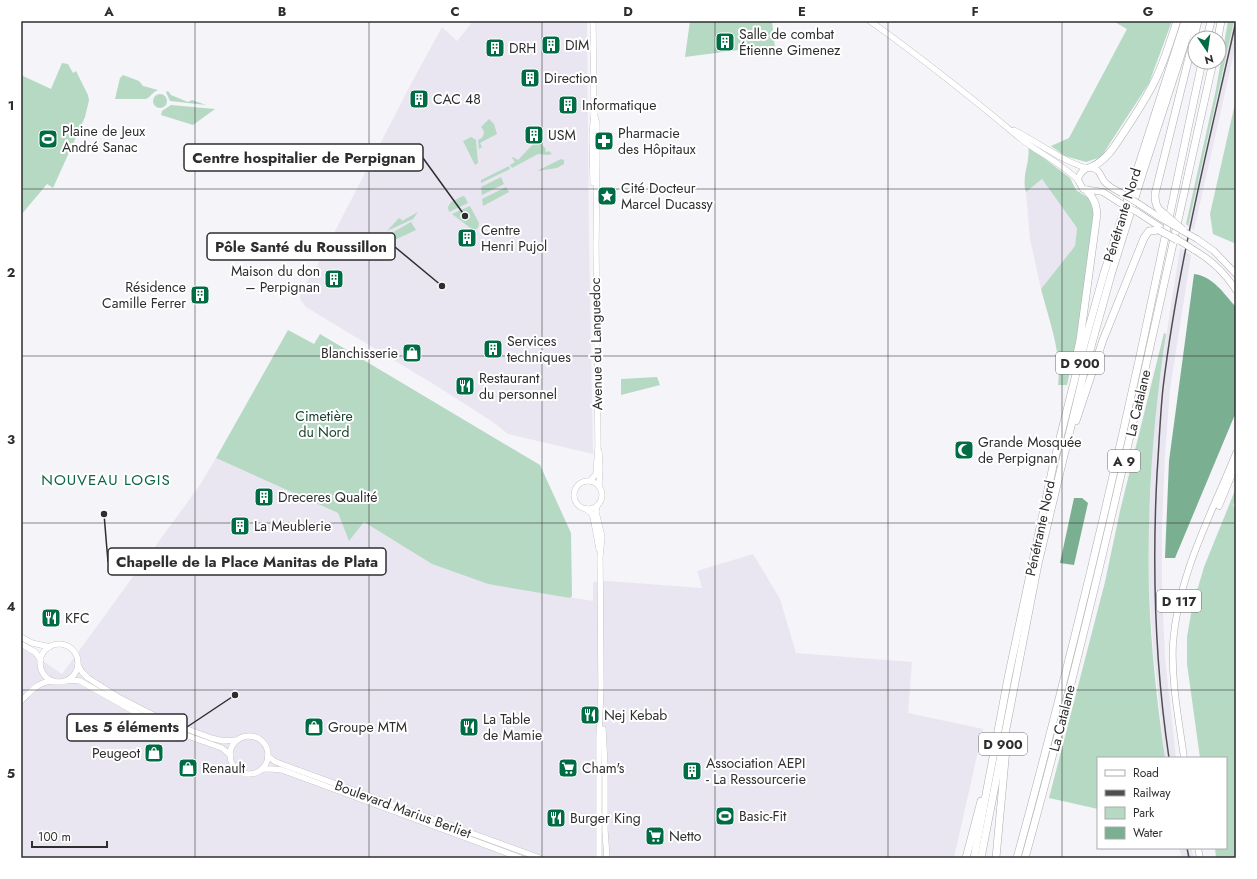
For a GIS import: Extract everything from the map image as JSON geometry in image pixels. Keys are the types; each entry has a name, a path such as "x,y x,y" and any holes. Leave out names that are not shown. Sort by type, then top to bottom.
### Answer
{"highway":[{"path":"1088,168 1098,165 1106,158 1144,102 1157,76 1177,21"},
{"name":"Pénétrante Nord","path":"974,858 1002,711 1053,466 1077,370 1104,273 1185,21"},
{"name":"Pénétrante Nord","path":"981,858 1038,564 1084,372 1109,283 1143,172 1192,21"},
{"path":"1183,230 1162,216 1155,202 1155,194 1198,21"},
{"name":"La Catalane","path":"1017,858 1040,774 1088,580 1141,352 1200,70"},
{"name":"La Catalane","path":"1025,858 1044,790 1095,588 1150,352 1210,70"},
{"path":"1053,466 1080,340 1097,214 1096,203 1086,190"},
{"path":"1038,564 1073,432 1103,340 1144,238 1149,231 1160,228 1177,240"},
{"path":"996,858 1006,751 1025,630"},
{"path":"966,858 1002,711"}],"main road":[{"name":"Avenue du Languedoc","path":"590,481 596,474 598,446 596,241 597,124 594,113 593,21"},
{"path":"870,21 902,44 1022,139 1068,172 1078,180 1080,186 1086,190 1097,190 1103,192 1137,212 1160,228"},
{"path":"1007,126 1075,165 1096,169 1106,184 1162,216"},
{"path":"1078,180 1081,171 1088,168"},
{"path":"1183,230 1214,251 1236,274"},
{"path":"1177,240 1210,259 1221,270 1236,290"},
{"name":"Avenue du Languedoc","path":"598,446 600,461 599,486"},
{"name":"D 117","path":"1184,757 1173,675 1173,643 1175,623 1183,586 1194,552 1236,452"},
{"name":"D 117","path":"1188,757 1177,682 1177,642 1180,613 1189,577 1236,465"},
{"path":"599,858 601,716 600,556 602,536 596,512 602,496 599,486 590,481 581,483 577,486 574,493 575,501 586,509 593,517 600,556"},
{"path":"586,509 597,506"},
{"path":"21,637 32,643 50,647 58,645 67,646 76,656 78,665 88,678 145,711 170,723 211,738 223,741 237,740"},
{"path":"21,644 35,652 41,660"},
{"path":"35,687 41,676 41,660 44,653 50,647"},
{"path":"68,680 77,671 78,665"},
{"path":"42,670 46,677 52,681"},
{"path":"21,701 35,687 42,683 68,680 80,681 144,717 174,731 222,748 230,755"},
{"path":"601,716 604,736 607,858"},
{"path":"243,736 251,736 262,741 266,747 268,756 266,765 262,769 254,773 246,774 237,770 233,766 230,755 233,744 237,740 243,736"},
{"name":"Boulevard Marius Berliet","path":"268,756 281,764 540,858"},
{"name":"Boulevard Marius Berliet","path":"262,769 282,770 521,858"}],"shaded area":[{"path":"473,21 587,21 593,454 508,434 493,422 435,385 306,307 300,299 302,289 317,266 442,27 457,41"},
{"path":"1234,21 1236,21 1236,44 1194,230 1188,226 1223,70 1227,70 1227,52"},
{"path":"1042,179 1077,228 1075,246 1041,289 1030,239 1026,192"},
{"path":"1180,248 1191,255 1170,389 1162,524 1162,591 1165,658 1176,757 1165,757 1154,658 1149,592 1149,523 1152,456 1158,389"},
{"path":"216,458 338,513 349,541 364,522 432,564 488,584 593,601 593,582 607,581 702,588 697,571 753,554 780,599 796,653 912,662 908,713 983,729 954,858 21,858 21,646 62,674 200,485"},
{"path":"1179,849 1191,849 1194,858 1182,858"}],"green space":[{"path":"690,21 772,21 775,48 739,50 685,57"},
{"path":"1113,21 1172,21 1149,83 1101,157 1086,162 1065,156 1051,146 1069,138 1127,29"},
{"path":"1228,21 1234,21 1227,52 1227,30"},
{"name":"Plaine de Jeux André Sanac","path":"62,63 68,64 73,73 76,71 88,95 89,100 85,117 53,188 47,184 21,215 21,75 51,89"},
{"path":"1219,70 1223,70 1188,226 1186,224"},
{"path":"123,75 139,81 143,86 158,90 146,99 115,99 120,78"},
{"path":"168,91 171,95 188,102 192,100 206,105 170,101 166,92"},
{"path":"160,94 165,96 167,101 165,106 160,108 155,106 153,101 155,96"},
{"path":"1236,99 1236,237 1234,243 1213,234 1210,214"},
{"path":"171,105 215,109 193,125 161,115 162,111"},
{"path":"489,119 494,124 497,134 480,143 482,147 479,149 478,140 484,135 481,127"},
{"path":"471,137 476,140 478,163 475,165 463,141"},
{"path":"536,141 546,149 546,152 549,151 552,154 538,154 512,168 510,165 515,162 512,158 513,157 518,160"},
{"path":"1028,146 1070,178 1076,190 1090,199 1093,205 1094,214 1083,300 1077,340 1067,385 1058,385 1059,373 1056,349 1041,289 1075,246 1077,228 1042,179 1026,192 1025,174 1029,152"},
{"path":"561,159 564,160 564,164 557,168 537,171"},
{"path":"509,166 510,169 481,183 481,180"},
{"path":"501,177 504,184 482,195 481,187"},
{"path":"506,187 509,192 483,206 482,199"},
{"path":"463,196 468,203 449,212 448,207 451,202"},
{"path":"470,206 479,223 478,228 473,230 452,214"},
{"path":"418,212 413,219 387,231 399,218 402,221"},
{"path":"411,222 416,230 382,246 383,238"},
{"name":"Cimetière du Nord","path":"288,330 314,344 320,334 540,465 571,533 572,596 570,598 488,584 432,564 364,522 349,541 338,513 216,458"},
{"path":"1164,333 1166,334 1154,430 1150,495 1149,592 1157,696 1165,757 1097,757 1097,809 1049,798 1105,582 1120,511"},
{"path":"657,377 660,385 621,395 621,379"},
{"path":"1236,488 1236,498 1233,506 1236,507 1236,858 1216,858 1215,849 1227,849 1227,757 1200,757 1187,664 1187,637 1192,608 1204,567"}],"water":[{"path":"1194,274 1207,278 1222,291 1236,307 1236,412 1175,558 1165,558 1169,461"},
{"path":"1074,498 1082,498 1088,503 1074,565 1060,563"}],"railway":[{"path":"1169,757 1164,723 1158,652 1155,581 1157,474 1163,388 1169,342 1186,250 1236,21"},
{"path":"1187,849 1189,858"}],"place":[{"name":"Salle de combat Étienne Gimenez","path":"725,42"},
{"name":"DIM","path":"551,45"},
{"name":"DRH","path":"495,48"},
{"name":"Direction","path":"530,78"},
{"name":"CAC 48","path":"419,99"},
{"name":"Informatique","path":"568,105"},
{"name":"USM","path":"534,135"},
{"name":"Plaine de Jeux André Sanac","path":"48,139"},
{"name":"Pharmacie des Hôpitaux","path":"604,141"},
{"name":"Cité Docteur Marcel Ducassy","path":"607,196"},
{"name":"Centre hospitalier de Perpignan","path":"465,216"},
{"name":"Centre Henri Pujol","path":"467,238"},
{"name":"Maison du don – Perpignan","path":"334,279"},
{"name":"Pôle Santé du Roussillon","path":"442,286"},
{"name":"Résidence Camille Ferrer","path":"200,295"},
{"name":"Services techniques","path":"493,349"},
{"name":"Blanchisserie","path":"412,353"},
{"name":"Restaurant du personnel","path":"465,386"},
{"name":"Grande Mosquée de Perpignan","path":"964,450"},
{"name":"Dreceres Qualité","path":"264,497"},
{"name":"Chapelle de la Place Manitas de Plata","path":"104,514"},
{"name":"La Meublerie","path":"240,526"},
{"name":"KFC","path":"51,618"},
{"name":"Les 5 éléments","path":"235,695"},
{"name":"Nej Kebab","path":"590,715"},
{"name":"Groupe MTM","path":"314,727"},
{"name":"La Table de Mamie","path":"469,727"},
{"name":"Peugeot","path":"154,753"},
{"name":"Renault","path":"188,768"},
{"name":"Cham's","path":"568,768"},
{"name":"Association AEPI - La Ressourcerie","path":"692,771"},
{"name":"Basic-Fit","path":"725,816"},
{"name":"Burger King","path":"556,818"},
{"name":"Netto","path":"655,836"}],"district":[{"name":"NOUVEAU LOGIS","path":"106,480"}]}
